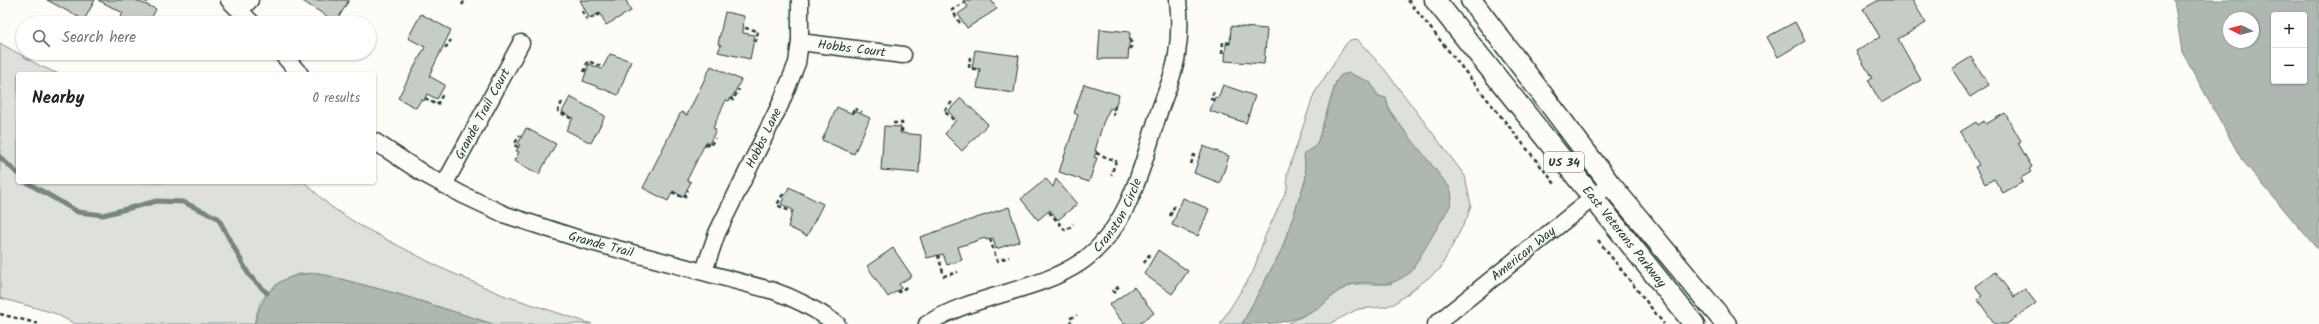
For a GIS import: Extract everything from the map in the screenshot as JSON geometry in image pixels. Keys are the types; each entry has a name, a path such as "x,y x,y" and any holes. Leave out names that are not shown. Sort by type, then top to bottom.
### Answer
{"main road":[{"name":"East Veterans Parkway","path":"1435,0 1694,324"},
{"name":"East Veterans Parkway","path":"1471,0 1610,184 1726,324"}],"street":[{"name":"Hobbs Lane","path":"704,271 719,227 789,83 797,63 800,42 800,0"},
{"name":"Cranston Circle","path":"927,324 957,307 1044,280 1075,265 1096,249 1112,231 1132,194 1177,56 1180,20 1178,0"},
{"path":"240,3 248,16"},
{"name":"Grande Trail Court","path":"444,185 521,42"},
{"name":"Hobbs Court","path":"800,42 903,55"},
{"path":"287,60 298,72"},
{"name":"Grande Trail","path":"376,142 394,156 444,185 506,215 541,227 704,271 795,299 819,311 837,324"},
{"name":"American Way","path":"1436,324 1610,184"}],"path":[{"path":"144,0 147,2 146,4"},
{"path":"462,5 465,0"},
{"path":"1408,0 1555,184"},
{"path":"960,23 952,10 965,2"},
{"path":"582,11 587,20 600,14"},
{"path":"744,28 758,31 755,44"},
{"path":"1129,48 1131,48 1131,38"},
{"path":"445,46 446,47 451,40"},
{"path":"1222,53 1223,42 1230,43"},
{"path":"970,57 969,68 980,70"},
{"path":"584,72 588,61 603,66"},
{"path":"730,98 733,100 739,89"},
{"path":"1214,91 1211,99 1214,100"},
{"path":"425,98 437,105 443,94"},
{"path":"562,102 558,111 572,119"},
{"path":"952,102 944,111 955,121"},
{"path":"1113,116 1115,106"},
{"path":"852,114 854,108 862,112"},
{"path":"892,123 902,123 902,133"},
{"path":"518,148 514,145 520,135"},
{"path":"705,144 710,146 715,138"},
{"path":"1096,153 1116,161 1111,175"},
{"path":"1191,164 1194,155 1199,157"},
{"path":"672,192 684,198 688,190"},
{"path":"782,194 777,205 792,212"},
{"path":"1170,216 1174,207 1178,209"},
{"path":"1049,212 1066,231 1074,224"},
{"path":"990,239 997,261 1009,257"},
{"path":"1598,240 1664,324"},
{"path":"938,255 944,276 958,272"},
{"path":"1144,263 1149,255 1152,258"},
{"path":"1116,294 1113,291 1121,285"},
{"path":"898,290 899,292 908,286"},
{"path":"0,314 40,324"},
{"path":"1072,324 1069,319 1077,315"}],"shaded area":[{"path":"2174,0 2319,0 2319,251 2242,160 2182,52"},
{"path":"1357,39 1385,70 1465,176 1471,205 1467,218 1440,269 1394,304 1384,307 1358,309 1329,324 1287,324 1320,307 1337,292 1353,284 1391,284 1410,138 1370,83 1341,75 1336,82 1318,141 1314,148 1304,153 1306,178 1282,249 1242,324 1220,324 1253,272 1265,236 1287,189 1287,174 1314,94 1346,44 1350,40"},
{"path":"0,43 16,52 16,60 30,60 54,72 16,72 16,184 306,184 330,206 359,225 441,268 503,295 592,324 493,324 398,294 318,273 298,274 280,282 267,293 260,303 254,324 75,324 54,313 0,298"},
{"path":"1349,73 1370,82 1378,96 1386,98 1390,112 1450,188 1452,197 1450,206 1411,272 1394,282 1382,284 1362,283 1348,285 1321,306 1292,320 1264,324 1242,324 1282,249 1306,178 1304,153 1314,148 1318,141 1336,82 1341,75"},
{"path":"318,273 398,294 493,324 254,324 263,301 276,285 293,276"}],"building":[{"path":"47,0 95,0 86,16 77,16"},
{"path":"98,0 135,0 156,9 152,16 121,16 123,13"},
{"path":"301,0 349,0 340,16 326,16"},
{"path":"580,0 626,0 631,11 606,25 600,13 589,18"},
{"path":"963,0 991,0 997,9 967,28 958,14 968,7"},
{"path":"1879,0 1912,0 1926,23 1898,39 1921,80 1881,103 1868,80 1872,78 1856,51 1880,37 1863,9"},
{"path":"725,12 744,16 743,33 755,35 750,59 718,52 721,45 718,44"},
{"path":"421,14 451,30 429,76 445,85 437,99 427,94 424,101 421,100 416,108 398,98 425,47 408,38"},
{"path":"1795,22 1805,41 1778,57 1767,37"},
{"path":"1231,26 1267,29 1264,64 1225,61 1226,44 1230,44"},
{"path":"1100,29 1130,32 1128,59 1098,59"},
{"path":"975,50 1019,56 1014,93 977,88 980,69 972,68"},
{"path":"610,54 631,61 618,95 583,81 589,64 602,69"},
{"path":"1971,57 1989,85 1970,97 1952,69"},
{"path":"711,66 741,80 733,96 729,101 726,100 713,128 716,130 709,144 706,142 687,180 691,182 683,197 673,191 668,201 643,188 681,112 687,115"},
{"path":"1084,84 1119,95 1114,110 1110,108 1103,123 1095,151 1097,151 1094,157 1097,158 1089,182 1059,172 1078,115 1074,113"},
{"path":"1223,85 1255,96 1246,123 1210,111 1215,97 1218,98"},
{"path":"570,97 605,116 591,143 566,130 573,118 562,112"},
{"path":"961,98 988,124 962,151 945,134 956,120 948,111"},
{"path":"837,107 853,114 855,111 870,118 854,154 822,140"},
{"path":"2005,113 2021,141 2018,143 2032,167 2029,169 2031,172 2021,178 2023,182 2003,193 1994,179 1985,184 1975,167 1979,165 1960,132 1976,122 1978,125 1984,121 1986,124"},
{"path":"884,126 901,127 900,133 921,135 919,173 881,170"},
{"path":"526,128 556,144 539,174 514,161 519,152 516,151 520,145 518,144"},
{"path":"1203,146 1229,156 1220,183 1194,173"},
{"path":"1046,179 1053,187 1056,179 1077,204 1058,220 1050,210 1038,220 1021,199"},
{"path":"789,187 823,204 807,236 788,227 793,210 781,204"},
{"path":"1183,198 1209,209 1198,236 1172,225"},
{"path":"1009,207 1020,241 996,249 993,238 986,240 985,238 958,247 962,260 947,265 943,254 927,258 920,237"},
{"path":"893,248 912,276 899,284 901,288 888,297 867,266"},
{"path":"1158,250 1188,271 1172,294 1144,274"},
{"path":"1995,272 2014,297 2025,289 2036,303 2007,324 1995,324 1977,299 1982,296 1975,286"},
{"path":"1134,287 1154,313 1139,324 1124,324 1109,305"}],"waterway":[{"path":"0,157 16,172"},
{"path":"29,184 78,212 103,215 157,201 183,202 218,218 249,275 267,293"}]}
